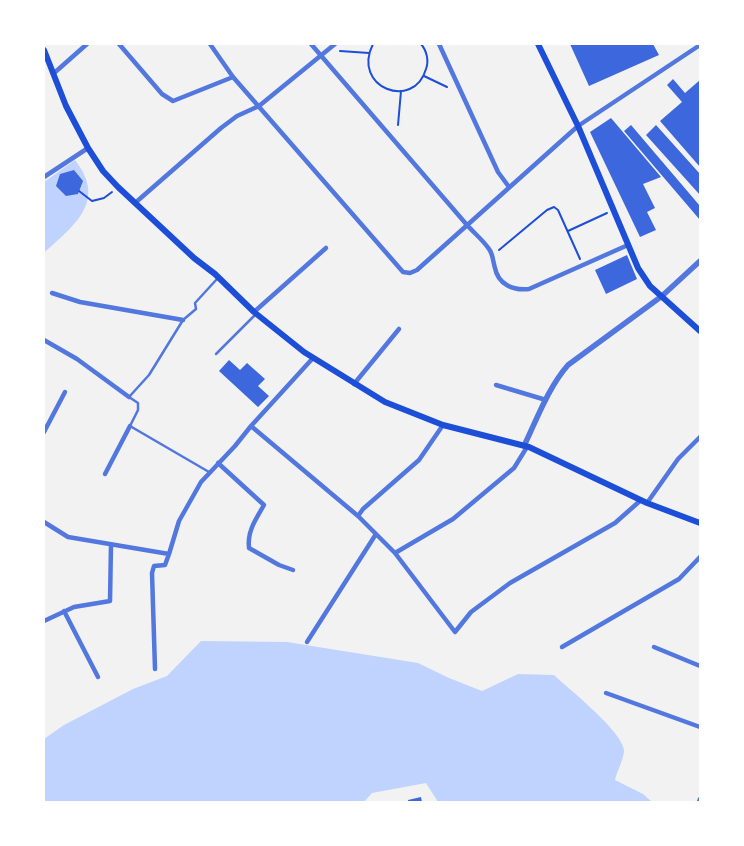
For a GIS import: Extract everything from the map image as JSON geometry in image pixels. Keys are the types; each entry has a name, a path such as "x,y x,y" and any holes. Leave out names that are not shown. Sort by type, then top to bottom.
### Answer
{"main road":[{"path":"538,44 578,126 638,268 650,286 700,331"},
{"path":"44,50 52,74 88,148 103,171 135,203 255,313 313,358 385,402 443,425 525,446 644,502 700,523"}],"street":[{"path":"52,74 87,44"},
{"path":"119,44 162,94 173,101 233,77"},
{"path":"210,44 233,77 403,272 410,273 417,270 578,126 700,45"},
{"path":"311,44 489,248 492,253 495,271 500,280 512,288 520,290 542,285 628,245"},
{"path":"135,203 221,128 237,116 259,106 335,44"},
{"path":"439,44 498,172 509,187"},
{"path":"690,44 693,49"},
{"path":"44,177 88,148"},
{"path":"255,313 326,248"},
{"path":"395,553 453,519 514,468 546,400 568,365 662,296 700,261"},
{"path":"52,294 80,302 183,320"},
{"path":"354,384 399,329"},
{"path":"44,340 77,360 129,397"},
{"path":"155,669 152,573 154,566 165,565 179,521 201,482 313,358"},
{"path":"496,386 546,400"},
{"path":"44,432 45,425 65,392"},
{"path":"358,516 363,509 419,460 443,425"},
{"path":"105,474 130,426"},
{"path":"251,426 358,516 395,553 455,632 471,612 510,583 615,523 644,502 678,459 700,437"},
{"path":"218,464 264,505 251,527 248,541 249,548 279,565 293,570"},
{"path":"44,522 68,537 169,554"},
{"path":"308,642 376,534"},
{"path":"44,621 74,607 110,601 111,545"},
{"path":"562,647 679,579 700,557"},
{"path":"64,611 98,677"},
{"path":"654,647 700,666"},
{"path":"606,693 700,727"}],"lane":[{"path":"209,472 130,426 138,410 138,403 129,397 149,375 183,320 196,309 195,303 218,278"},
{"path":"216,354 255,313"}],"path":[{"path":"373,44 369,54 369,72 382,87 400,92 410,89 424,76 427,56 421,44"},
{"path":"340,51 369,54"},
{"path":"424,76 447,87"},
{"path":"398,125 400,92"},
{"path":"80,191 92,201 104,198 118,187"},
{"path":"499,250 551,207 556,208 580,259"},
{"path":"567,231 614,210"}],"water":[{"path":"75,160 84,175 88,188 87,201 83,212 75,223 44,253 44,182"},
{"path":"201,641 287,642 418,663 482,691 518,674 554,675 605,722 621,742 624,754 615,780 643,794 652,802 438,802 426,783 372,793 364,802 44,802 44,739 64,725 133,689 167,676"}],"building":[{"path":"570,44 653,44 659,55 589,86"},
{"path":"673,79 685,93 700,80 700,167 660,121 682,102 667,85"},
{"path":"611,118 661,177 643,184 655,208 647,212 656,230 640,237 590,132"},
{"path":"631,125 700,206 700,220 624,131"},
{"path":"656,125 700,174 700,195 646,135"},
{"path":"74,170 83,181 78,194 66,196 56,186 60,174"},
{"path":"627,255 637,279 606,294 595,270"},
{"path":"229,360 240,370 247,363 265,379 258,386 269,396 258,407 219,371"},
{"path":"421,797 422,802 408,802 408,800"}]}
